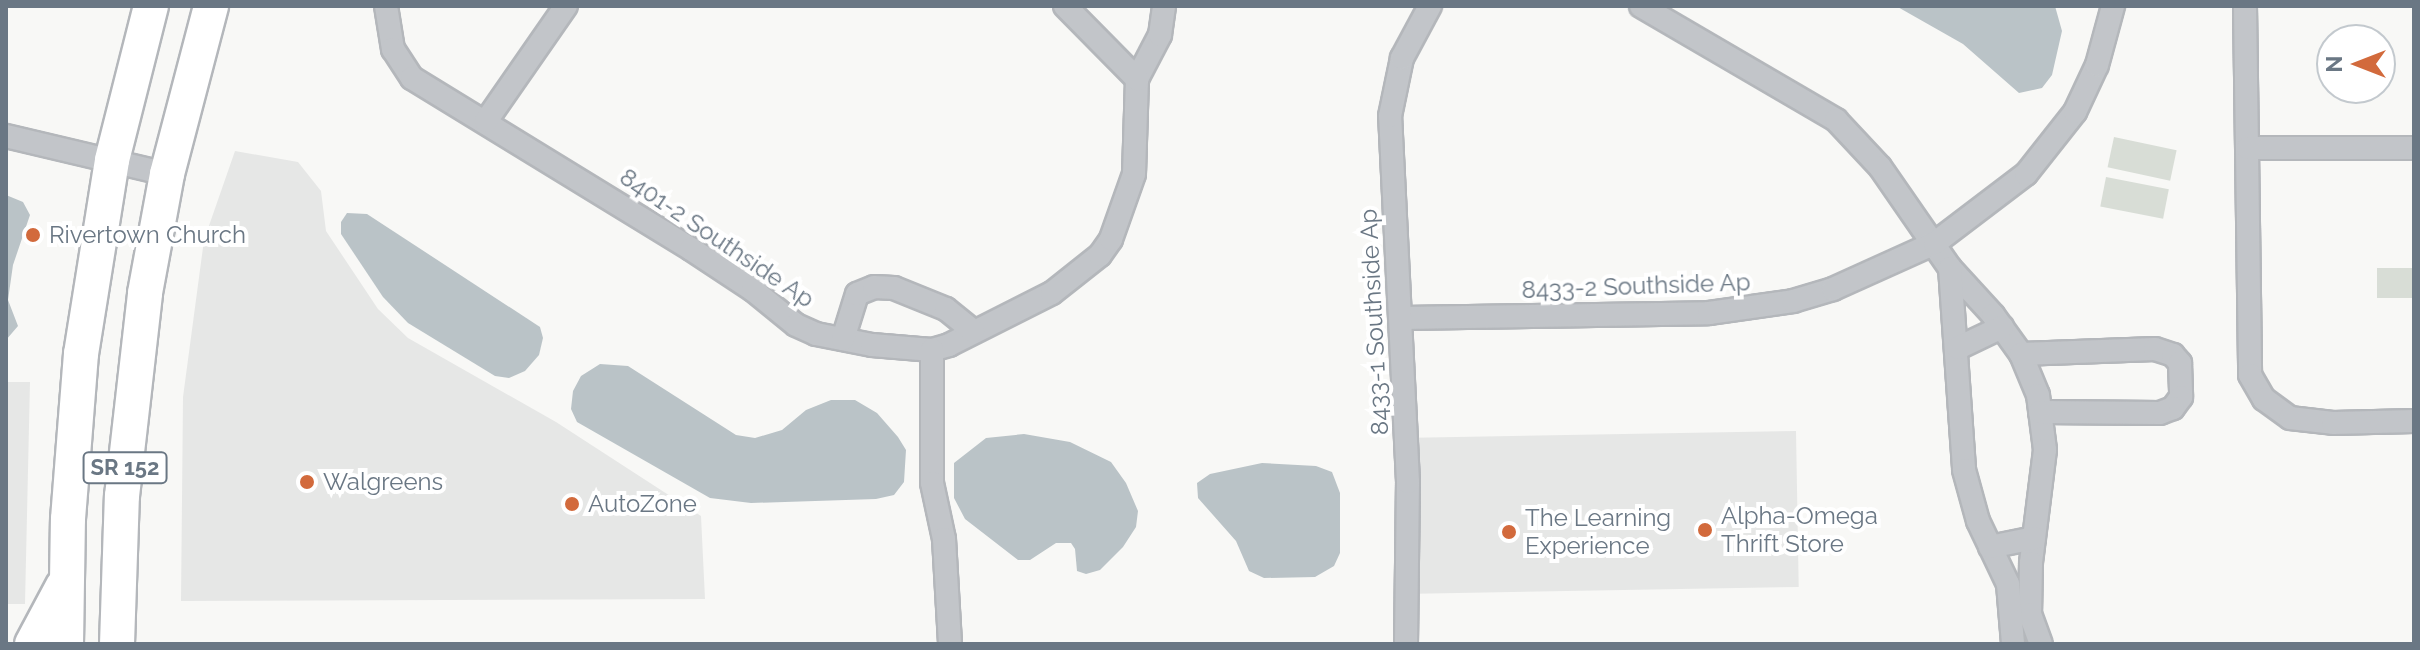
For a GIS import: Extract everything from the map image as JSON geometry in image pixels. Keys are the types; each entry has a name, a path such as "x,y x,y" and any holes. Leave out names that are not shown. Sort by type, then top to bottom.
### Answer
{"main road":[{"name":"SR 152","path":"66,644 65,582 81,354 112,160 151,6"},
{"name":"SR 152","path":"117,644 123,485 136,362 167,174 211,6"},
{"path":"32,644 65,582"},
{"path":"118,592 137,635 145,644"}],"street":[{"name":"8401-2 Southside Ap","path":"386,6 393,49 412,78 691,249 753,290 796,325 816,334 843,339 932,350"},
{"path":"486,121 566,6"},
{"path":"1065,6 1137,79"},
{"path":"950,644 944,539 932,483 932,350 1052,293 1080,274 1106,247 1136,166 1137,79 1160,35 1164,6"},
{"name":"8433-1 Southside Ap","path":"1406,644 1408,482 1403,318 1391,165 1392,94 1402,58 1430,6"},
{"path":"1641,6 1836,120 1880,167 1950,268 2002,327 2021,354 2038,395 2045,459 2034,538 2030,614 2041,644"},
{"name":"8433-2 Southside Ap","path":"1403,318 1642,315 1748,310 1833,289 1935,243 2010,189 2063,131 2097,65 2113,6"},
{"path":"2245,6 2250,375 2264,399 2290,418 2333,423 2414,421"},
{"path":"6,136 167,174"},
{"path":"2248,148 2414,148"},
{"path":"1950,268 1958,348 1964,470 1978,521 2008,584 2013,644"},
{"path":"843,339 857,294 874,287 894,288 946,309 973,331"},
{"path":"1958,348 2002,327"},
{"path":"2021,354 2155,349 2173,355 2180,363 2181,397 2173,408 2160,413 2040,412"},
{"path":"1990,547 2034,538"}],"shaded area":[{"path":"1896,6 2055,6 2062,31 2052,75 2042,88 2019,93 1963,44"},
{"path":"2114,137 2177,150 2170,181 2108,167"},
{"path":"235,151 298,162 321,191 326,231 378,309 408,338 556,422 701,516 705,599 181,601 183,397 204,240"},
{"path":"2106,177 2169,189 2163,219 2100,206"},
{"path":"6,195 23,202 30,215 13,265 8,300 18,326 6,340"},
{"path":"347,213 367,214 540,327 543,338 539,355 525,371 509,378 495,376 408,323 383,297 341,234 341,222"},
{"path":"2377,268 2414,268 2414,298 2377,298"},
{"path":"600,364 628,366 736,435 755,438 782,430 806,410 831,400 855,400 877,413 906,450 904,482 894,495 876,499 751,503 710,498 577,422 571,409 573,391 581,376"},
{"path":"6,382 30,382 25,604 6,604"},
{"path":"1796,431 1799,587 1417,594 1414,438"},
{"path":"1024,434 1070,442 1111,462 1126,483 1138,511 1136,527 1123,547 1100,570 1086,574 1077,571 1075,549 1071,543 1056,543 1030,560 1018,560 965,519 954,498 954,463 986,438"},
{"path":"1262,463 1316,466 1332,472 1340,493 1340,553 1334,566 1315,577 1264,578 1249,571 1236,541 1198,498 1197,483 1210,474"}],"place":[{"name":"Rivertown Church","path":"33,235"},
{"name":"Walgreens","path":"307,482"},
{"name":"AutoZone","path":"572,504"},
{"name":"Alpha-Omega Thrift Store","path":"1705,530"},
{"name":"The Learning Experience","path":"1509,532"}]}
